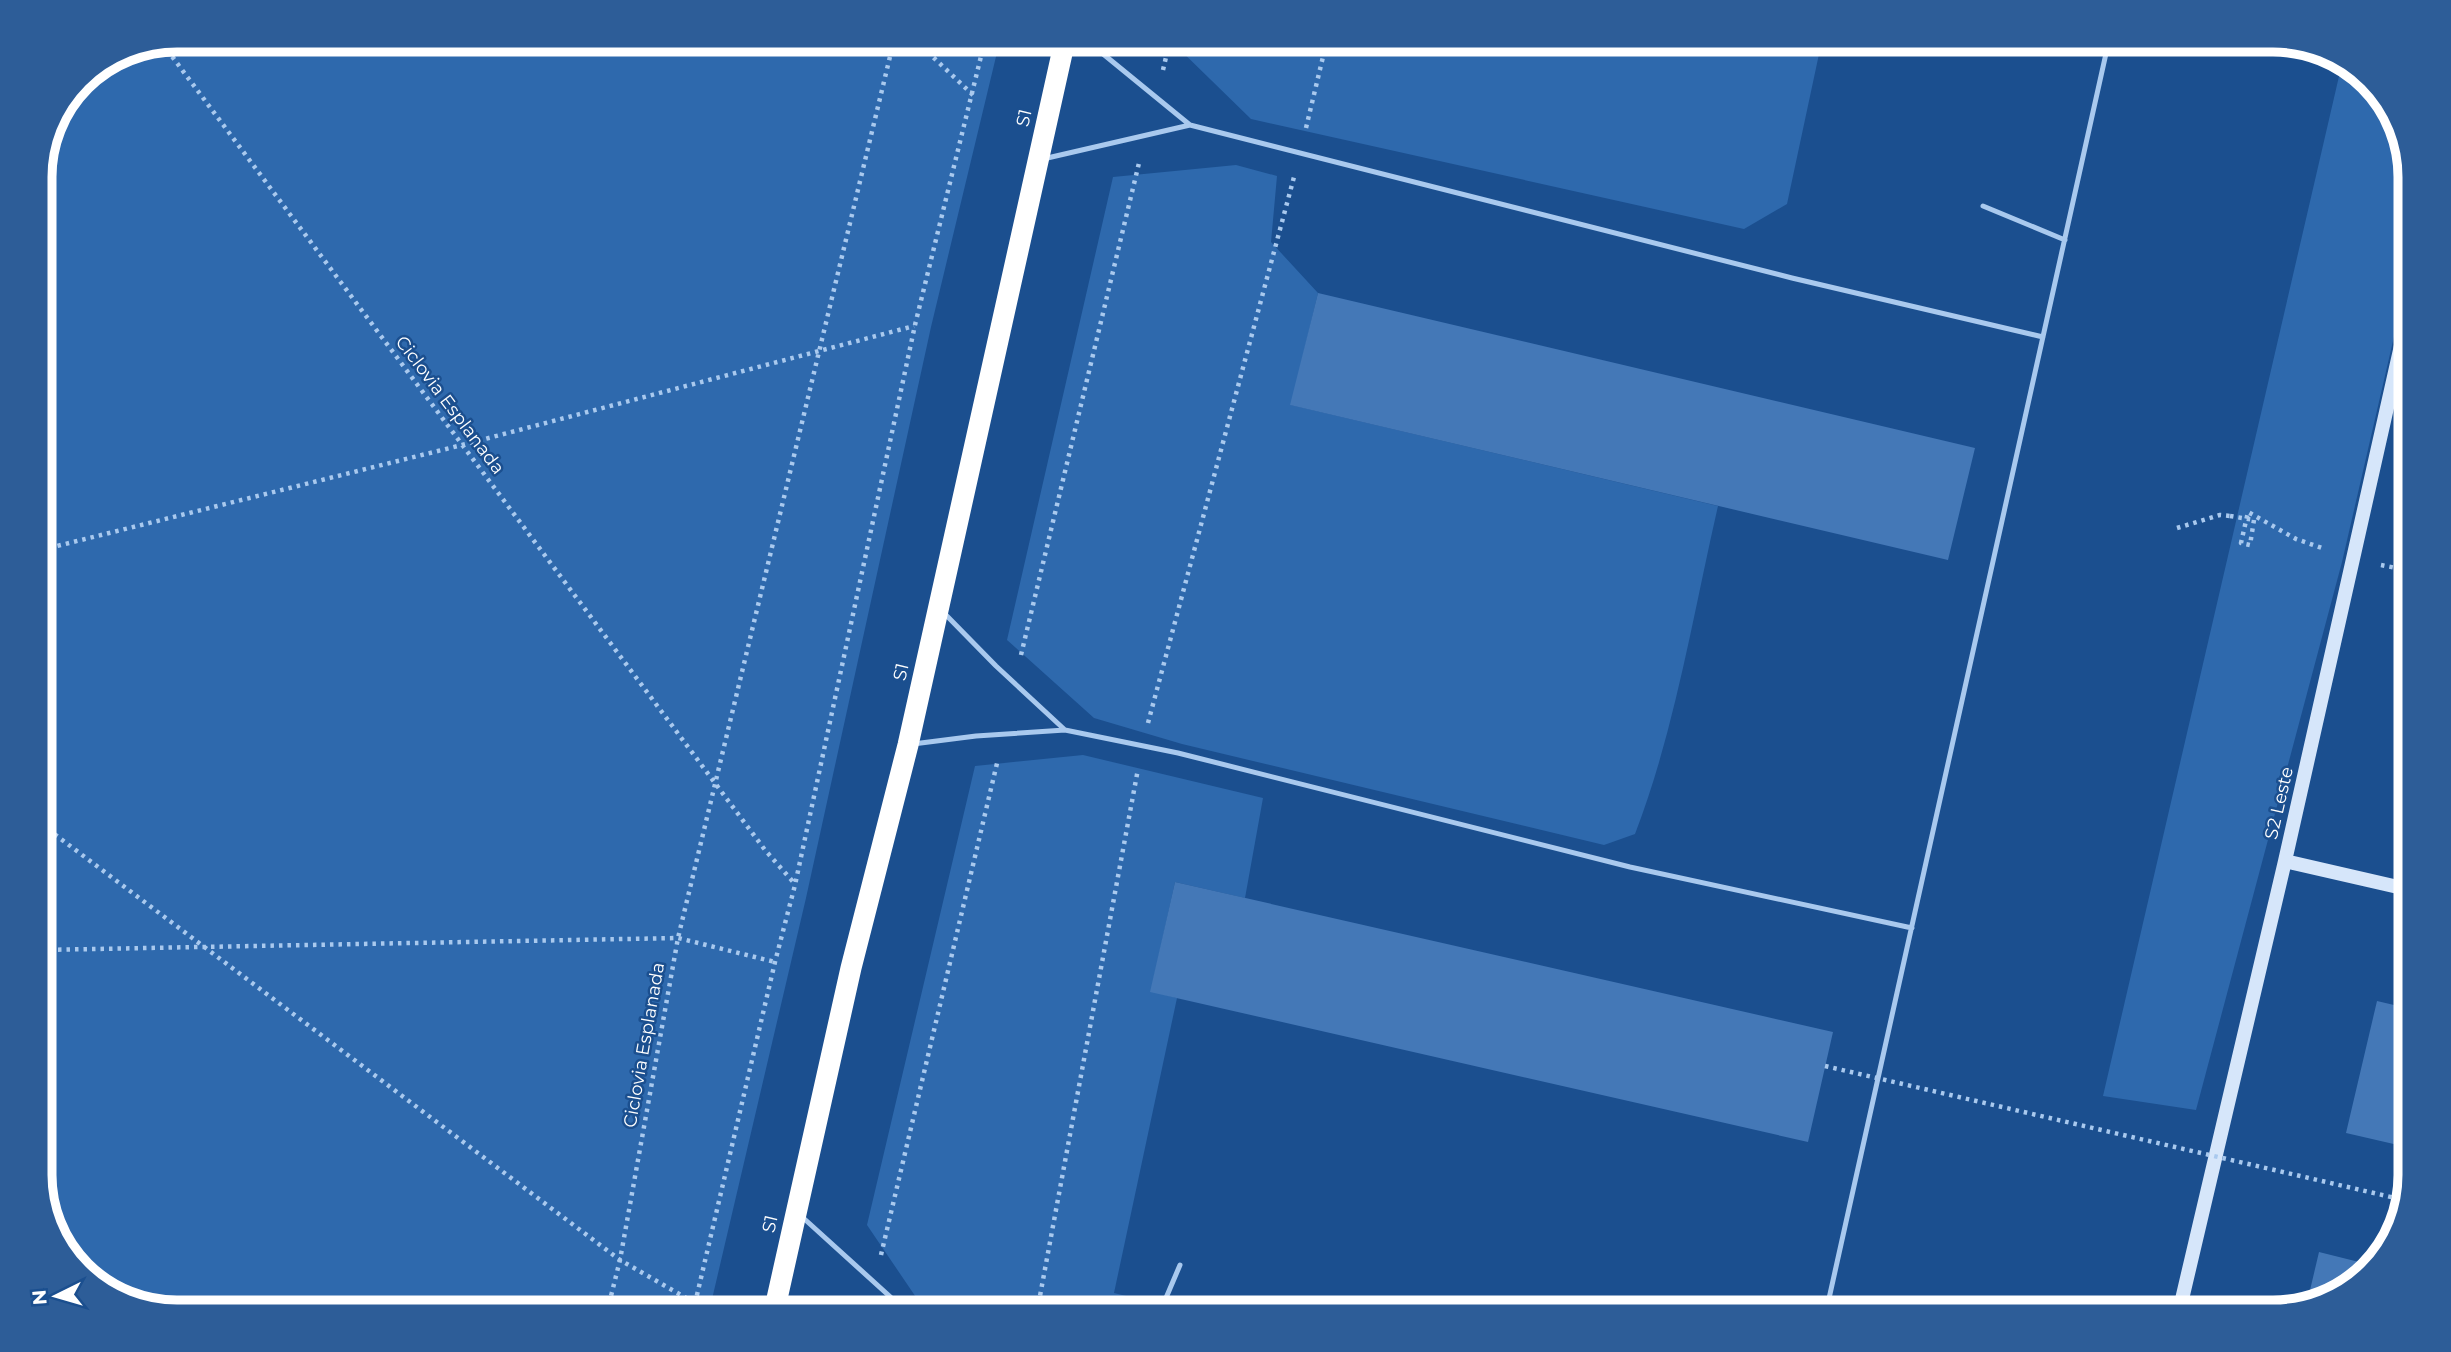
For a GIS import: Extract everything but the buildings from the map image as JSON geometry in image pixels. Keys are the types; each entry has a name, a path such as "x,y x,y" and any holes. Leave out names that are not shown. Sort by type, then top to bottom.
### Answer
{"highway":[{"name":"S1","path":"777,1300 851,968 908,745 1062,52"}],"main road":[{"name":"S2 Leste","path":"2182,1300 2285,861 2398,355"},
{"path":"2285,861 2398,887"}],"lane":[{"path":"1101,52 1190,125 1792,278 2043,337"},
{"path":"1829,1300 2106,52"},
{"path":"1038,161 1190,125"},
{"path":"1983,206 2065,240"},
{"path":"939,608 1065,730"},
{"path":"908,745 976,736 1065,730 1142,745 1630,867 1912,928"},
{"path":"796,1212 894,1300"},
{"path":"1165,1300 1180,1265"}],"path":[{"name":"Ciclovia Esplanada","path":"610,1300 621,1261 678,938 891,52"},
{"path":"928,52 973,95"},
{"path":"696,1300 775,962 796,885 915,325 982,52"},
{"path":"1039,1300 1142,745 1300,153 1324,52"},
{"name":"Ciclovia Esplanada","path":"169,53 765,850 796,885"},
{"path":"53,547 462,445 915,325"},
{"path":"2178,528 2220,515 2230,516 2254,520 2250,545 2241,543 2248,512 2296,539 2353,559"},
{"path":"53,833 621,1261 690,1300"},
{"path":"53,950 678,938 775,962"},
{"path":"1825,1066 2396,1198"}],"shaded area":[{"path":"177,52 997,52 931,327 806,898 712,1300 177,1300 129,1290 95,1269 91,1261 83,1257 65,1230 59,1215 53,1183 53,169 62,129 78,101 95,83 129,62"},
{"path":"1182,52 1819,52 1787,204 1744,229 1251,119"},
{"path":"2340,72 2373,101 2386,122 2392,137 2398,169 2398,319 2342,562 2196,1110 2103,1096"},
{"path":"1236,165 1277,176 1271,242 1318,293 1291,405 1718,506 1672,713 1635,834 1604,845 1182,744 1094,718 1007,640 1113,177"},
{"path":"1083,755 1263,798 1245,898 1175,882 1151,991 1177,998 1114,1293 1142,1300 918,1300 867,1225 975,766"}]}
